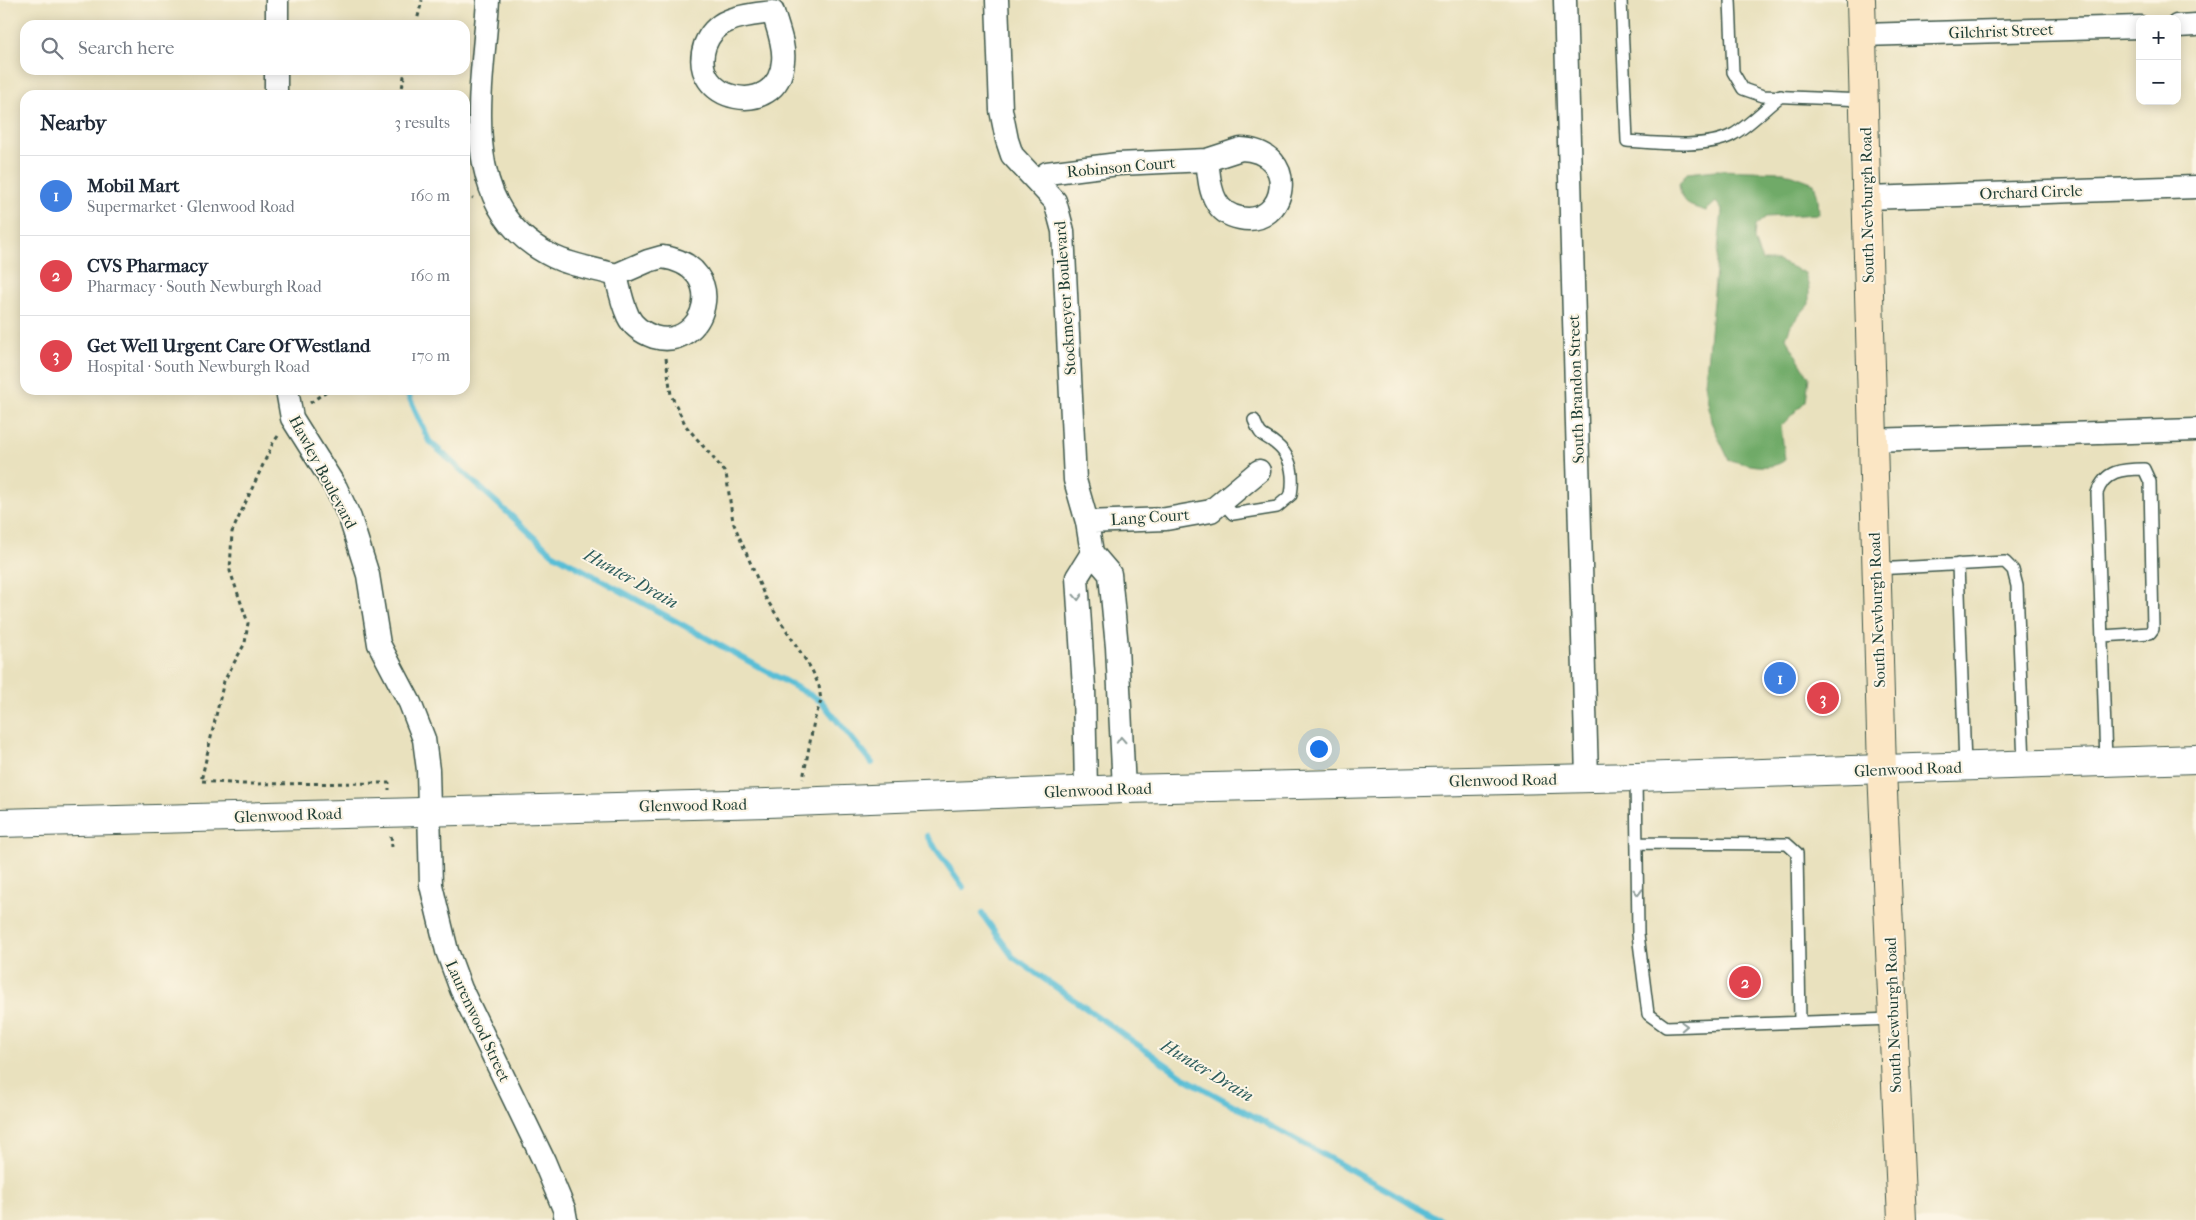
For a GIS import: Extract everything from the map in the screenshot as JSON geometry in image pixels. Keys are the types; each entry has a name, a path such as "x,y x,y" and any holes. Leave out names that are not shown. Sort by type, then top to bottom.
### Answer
{"main road":[{"name":"South Newburgh Road","path":"1861,0 1871,440 1882,770 1902,1220"}],"street":[{"path":"277,0 277,20"},
{"path":"488,0 480,96 482,157 488,184 496,204 515,230 532,244 555,258 616,275 662,257 676,259 688,265 698,275 704,288 701,316 683,334 664,338 646,334 635,326 628,316 616,275"},
{"name":"Stockmeyer Boulevard","path":"997,0 1003,125 1012,155 1055,201 1063,231 1075,480 1087,522 1092,553"},
{"name":"South Brandon Street","path":"1565,0 1587,778"},
{"path":"2181,26 2196,25"},
{"name":"Gilchrist Street","path":"1862,35 2136,27"},
{"path":"276,75 276,90"},
{"name":"Robinson Court","path":"1037,181 1047,173 1118,164 1207,160"},
{"name":"Orchard Circle","path":"1867,198 2196,187"},
{"name":"Hawley Boulevard","path":"288,395 292,418 336,488 362,550 379,644 410,702 424,739 428,770 428,811"},
{"path":"1871,440 2196,430"},
{"name":"Lang Court","path":"1087,522 1166,519 1211,511 1259,471"},
{"path":"1086,790 1077,577 1092,553 1110,574 1118,659 1124,789"},
{"path":"1082,662 1118,659"},
{"name":"Glenwood Road","path":"0,823 804,802 1086,790 1636,777 2196,759"},
{"name":"Laurenwood Street","path":"428,811 431,885 447,951 461,989 544,1161 564,1209 566,1220"}],"lane":[{"path":"1621,0 1627,141 1661,143 1704,142 1731,135 1781,96"},
{"path":"1730,0 1733,72 1743,89 1763,96 1864,100"},
{"path":"1222,502 1233,514 1277,507 1291,495 1294,476 1286,454 1277,444 1260,435 1254,420"},
{"path":"2102,636 2150,633 2154,629 2150,482 2144,469 2126,469 2110,475 2101,482 2097,493 2106,761"},
{"path":"1876,569 2005,562 2012,570 2018,586 2024,764"},
{"path":"1958,564 1965,766"},
{"path":"1636,777 1638,934 1648,1014 1666,1027 1893,1019"},
{"path":"1637,843 1787,844 1797,853 1800,1022"}],"path":[{"path":"417,20 422,0"},
{"path":"402,90 404,75"},
{"path":"664,338 671,396 686,426 726,473 734,522 765,597 812,670 819,686 821,700 814,721 803,781 804,802"},
{"path":"322,395 292,418 273,443 232,532 230,571 248,623 245,642 224,681 201,781 243,784 388,783"},
{"path":"391,831 392,847"}],"green space":[{"path":"1716,170 1785,172 1814,183 1818,198 1819,214 1766,217 1755,226 1754,240 1762,261 1778,261 1805,273 1809,288 1809,304 1791,325 1786,338 1809,377 1806,401 1781,426 1785,460 1772,466 1758,466 1729,460 1711,422 1705,383 1722,210 1716,202 1706,211 1686,203 1679,184 1687,173"}],"waterway":[{"name":"Hunter Drain","path":"408,395 429,441 552,553 821,701 872,763"},
{"name":"Hunter Drain","path":"927,836 963,887"},
{"name":"Hunter Drain","path":"982,914 1013,957 1188,1080 1441,1220"}],"place":[{"name":"Mobil Mart","path":"1780,678"},
{"name":"Get Well Urgent Care Of Westland","path":"1823,698"},
{"name":"CVS Pharmacy","path":"1745,982"}]}
